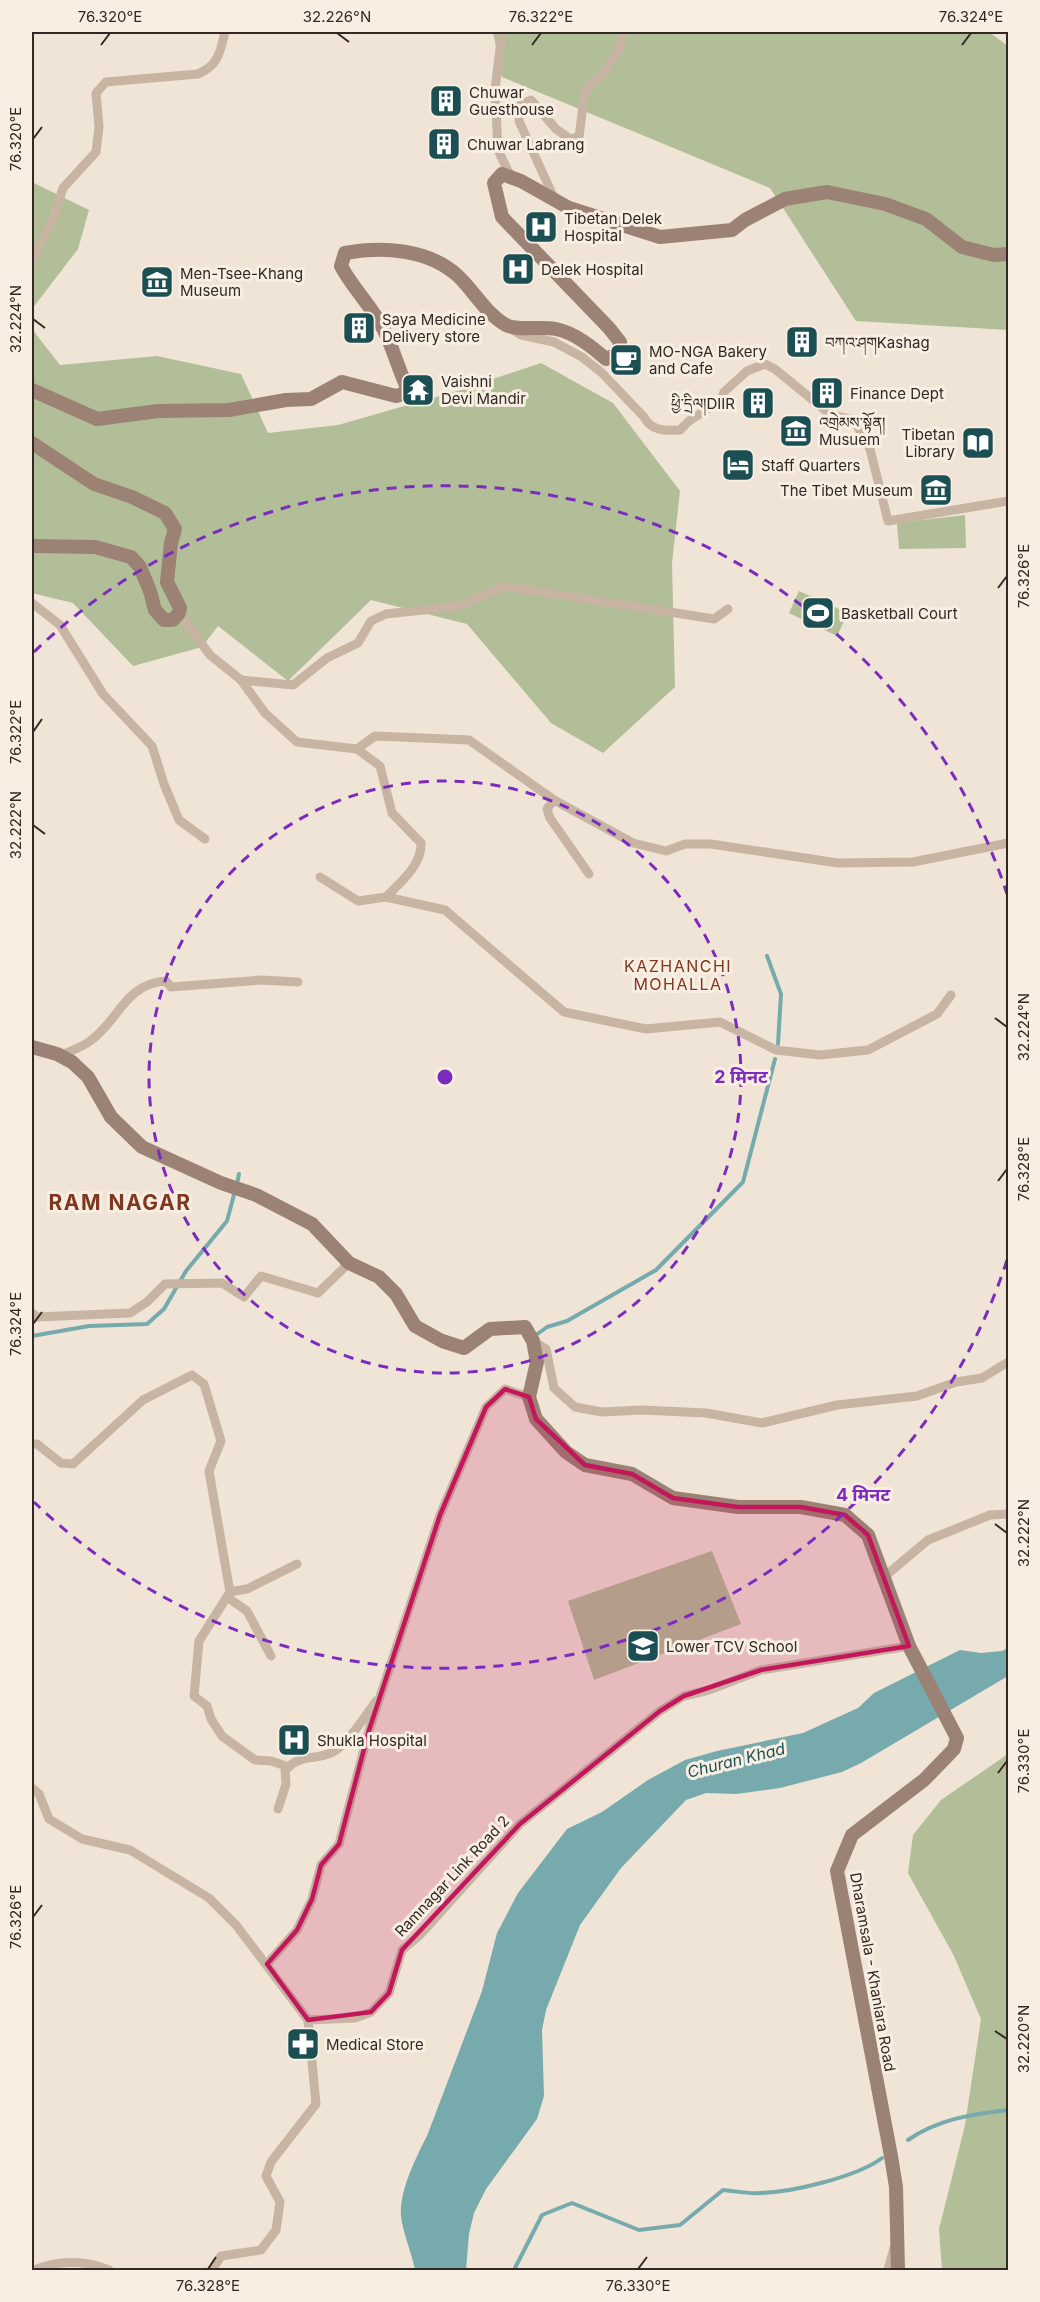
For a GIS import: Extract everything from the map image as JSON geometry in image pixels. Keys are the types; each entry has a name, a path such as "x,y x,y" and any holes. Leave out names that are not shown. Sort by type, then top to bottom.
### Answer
{"street":[{"path":"32,260 53,219 63,188 96,152 99,127 96,93 106,82 198,74 212,68 221,50 225,32"},
{"path":"502,32 495,90 498,150 511,177"},
{"path":"555,200 519,121 520,105 531,100 556,129 570,139 579,137 585,90 604,73 620,49 624,32"},
{"path":"507,326 557,329 588,343 606,359 618,354 620,342 609,328 502,217 494,183 502,174 521,180 569,208 660,237 732,230 745,220 785,199 826,192 885,204 927,219 962,247 994,255 1008,254"},
{"path":"32,390 97,419 158,411 229,410 286,400 310,399 342,382 396,396 404,394 407,387 384,330 341,266 345,253 385,249 441,263 458,276 481,303 507,326 521,335 554,342 565,350 582,357 602,373 644,417 647,424 661,431 680,430 689,421 721,400 724,392 747,371 765,364 775,369 831,415 854,420 873,458 888,521 1008,501"},
{"path":"32,443 94,484 132,497 165,513 175,529 171,543 167,582 180,608 179,613 173,620 164,620 155,610 140,567 131,557 95,547 32,546"},
{"path":"241,680 293,685 327,658 358,643 371,621 386,614 460,606 502,586 714,619 728,609"},
{"path":"32,603 60,625 104,694 152,746 179,820 205,839"},
{"path":"179,613 210,655 241,680 265,713 297,742 357,749 380,766 392,813 421,843 422,854 408,874 386,897"},
{"path":"357,749 375,736 469,740 554,800 633,843 666,851 685,844 711,844 838,863 913,862 1008,843"},
{"path":"554,800 547,809 550,818 589,874"},
{"path":"320,877 358,901 386,897 445,910 564,1012 646,1029 720,1022 776,1050 820,1055 868,1050 937,1014 951,995"},
{"path":"60,1056 90,1041 132,994 151,982 166,981 171,987 261,980 298,982"},
{"path":"32,1047 72,1062 88,1077 111,1117 142,1147 221,1183 256,1195 312,1224 349,1263 379,1277 396,1294 415,1326 442,1341 464,1348 490,1329 525,1327 533,1341 537,1362 529,1397 505,1389 486,1407 440,1515 369,1730 339,1844 321,1865 312,1899 297,1930 267,1964"},
{"path":"32,1313 37,1317 130,1314 147,1302 165,1284 222,1283 244,1297 261,1276 318,1293 349,1263"},
{"path":"533,1341 546,1349 554,1388 575,1407 602,1412 642,1410 706,1413 762,1423 837,1405 917,1396 956,1382 982,1378 1008,1362"},
{"path":"32,1444 37,1444 61,1463 73,1464 143,1400 192,1375 204,1384 221,1441 209,1471 229,1594 247,1611 271,1656"},
{"name":"Dharamsala - Khaniara Road","path":"529,1397 536,1419 567,1452 585,1465 632,1474 673,1498 738,1507 801,1507 845,1515 868,1535 909,1646 957,1738 954,1749 924,1780 852,1835 837,1871 891,2156 899,2234 898,2271"},
{"path":"884,1576 928,1540 990,1515 1008,1514"},
{"path":"289,1767 271,1761 255,1760 222,1736 211,1719 207,1706 194,1696 199,1641 229,1594 248,1589 297,1564"},
{"name":"Ramnagar Link Road 2","path":"308,2020 355,2018 371,2012 389,1993 402,1950 420,1935 520,1824 660,1711 684,1696 709,1690 760,1670 909,1646"},
{"path":"278,1809 286,1784 285,1770 294,1761 333,1752 343,1744 382,1692"},
{"path":"32,1788 39,1794 50,1819 82,1839 130,1850 208,1898 236,1925 308,2020 315,2104 271,2162 266,2176 280,2202 276,2230 261,2250 221,2256 212,2271"},
{"path":"888,2271 899,2234"},
{"path":"34,2271 44,2266 79,2262 98,2265 109,2271"}],"highlighted area":[{"path":"505,1389 529,1397 536,1419 585,1465 632,1474 673,1498 738,1507 801,1507 845,1515 868,1535 909,1646 761,1670 684,1696 660,1711 520,1824 402,1950 389,1993 371,2012 308,2020 267,1964 297,1930 312,1899 321,1865 339,1844 369,1730 440,1515 486,1407"}],"green space":[{"path":"493,32 989,32 1008,46 1008,330 856,321 770,188 502,77"},
{"path":"32,182 89,210 78,249 32,309"},
{"path":"32,329 60,365 157,356 241,374 268,433 338,425 457,391 541,363 613,403 680,491 672,563 675,687 603,753 551,723 467,624 371,600 288,681 218,626 202,647 133,666 73,603 32,593"},
{"path":"965,515 966,548 899,549 897,523"},
{"name":"Basketball Court","path":"799,591 848,613 837,636 789,613"},
{"path":"712,1551 741,1624 594,1680 568,1601"},
{"path":"1008,1754 1008,2270 942,2270 939,2229 965,2125 981,2019 954,1956 908,1873 913,1835 941,1800"}],"water":[{"name":"Churan Khad","path":"1008,1648 1008,1676 861,1763 842,1772 780,1788 736,1794 706,1793 686,1800 621,1868 580,1925 546,2010 542,2030 544,2096 537,2119 486,2189 474,2213 469,2234 466,2270 415,2270 401,2216 403,2196 409,2175 427,2136 482,1991 497,1933 518,1893 567,1829 602,1812 648,1780 685,1760 803,1733 858,1708 874,1693 960,1650 981,1653 1002,1651"}],"waterway":[{"path":"767,956 781,994 778,1044"},
{"path":"536,1335 547,1327 567,1321 656,1270 743,1182 775,1059"},
{"path":"237,1184 239,1174"},
{"path":"32,1336 89,1326 147,1324 164,1309 186,1271 227,1221 235,1191"},
{"path":"908,2140 944,2122 1008,2110"},
{"path":"514,2270 542,2215 572,2203 639,2230 680,2225 723,2190 746,2193 789,2190 841,2177 882,2158"}],"place":[{"name":"Chuwar Guesthouse","path":"446,101"},
{"name":"Chuwar Labrang","path":"444,144"},
{"name":"Tibetan Delek Hospital","path":"541,227"},
{"name":"Delek Hospital","path":"518,269"},
{"name":"Men-Tsee-Khang Museum","path":"157,282"},
{"name":"Saya Medicine Delivery store","path":"359,328"},
{"name":"བཀའ་ཤགKashag","path":"802,342"},
{"name":"MO-NGA Bakery and Cafe","path":"626,360"},
{"name":"Vaishni Devi Mandir","path":"418,390"},
{"name":"Finance Dept","path":"827,393"},
{"name":"ཕྱི་དྲིལ།DIIR","path":"758,403"},
{"name":"འགྲེམས་སྟོན། Musuem","path":"796,431"},
{"name":"Tibetan Library","path":"978,443"},
{"name":"Staff Quarters","path":"738,465"},
{"name":"The Tibet Museum","path":"936,490"},
{"name":"Basketball Court","path":"818,613"},
{"name":"Lower TCV School","path":"643,1646"},
{"name":"Shukla Hospital","path":"294,1740"},
{"name":"Medical Store","path":"303,2044"}],"district":[{"name":"KAZHANCHI MOHALLA","path":"678,975"},
{"name":"RAM NAGAR","path":"120,1202"}]}
